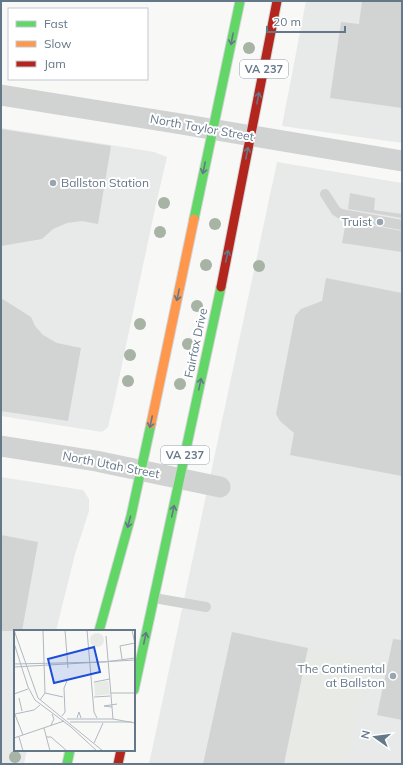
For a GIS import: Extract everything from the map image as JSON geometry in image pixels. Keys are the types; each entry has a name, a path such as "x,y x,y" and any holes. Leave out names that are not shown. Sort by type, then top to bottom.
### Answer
{"main road":[{"name":"VA 237","path":"100,630 131,516 240,1"},
{"name":"Fairfax Drive","path":"135,685 235,219 277,1"},
{"path":"67,764 70,751"},
{"path":"118,764 121,751"}],"street":[{"name":"North Taylor Street","path":"1,95 402,161"},
{"name":"North Utah Street","path":"1,446 96,461 220,487"}],"lane":[{"path":"325,194 336,211 341,214 402,225"},
{"path":"154,598 206,607"}],"shaded area":[{"path":"306,1 402,1 402,143 282,126"},
{"path":"1,128 154,152 167,157 114,402 108,427 102,432 1,416"},
{"path":"277,162 402,183 402,764 149,764"},
{"path":"1,477 83,490 89,499 89,511 75,554 56,630 14,630 14,751 27,751 24,764 1,764"},
{"path":"308,648 368,661 346,764 284,764"}],"building":[{"path":"362,1 402,1 402,108 330,98 341,22 359,24"},
{"name":"Ballston Station","path":"1,129 111,146 98,224 82,221 67,223 53,229 42,239 1,246"},
{"path":"350,193 375,198 374,210 402,214 402,218 348,209"},
{"path":"346,221 402,231 402,252 342,243"},
{"path":"326,278 402,293 402,476 290,455 294,433 280,421 276,414 295,316 301,309 322,301"},
{"path":"1,298 31,317 35,326 43,335 57,343 81,348 68,421 1,411"},
{"path":"1,535 38,542 22,630 1,631"},
{"path":"232,632 308,648 284,764 203,764"},
{"name":"The Continental at Ballston","path":"393,639 402,640 402,720 377,715"}],"traffic: fast":[{"path":"194,219 240,1"},
{"path":"135,685 221,287"},
{"path":"99,630 131,516 151,424"},
{"path":"67,764 70,751"}],"traffic: slow":[{"path":"151,424 194,219"}],"traffic: jam":[{"path":"221,287 277,1"},
{"path":"118,764 121,751"}],"place":[{"name":"Ballston Station","path":"53,183"},
{"name":"Truist","path":"380,222"},
{"name":"The Continental at Ballston","path":"393,676"}]}
